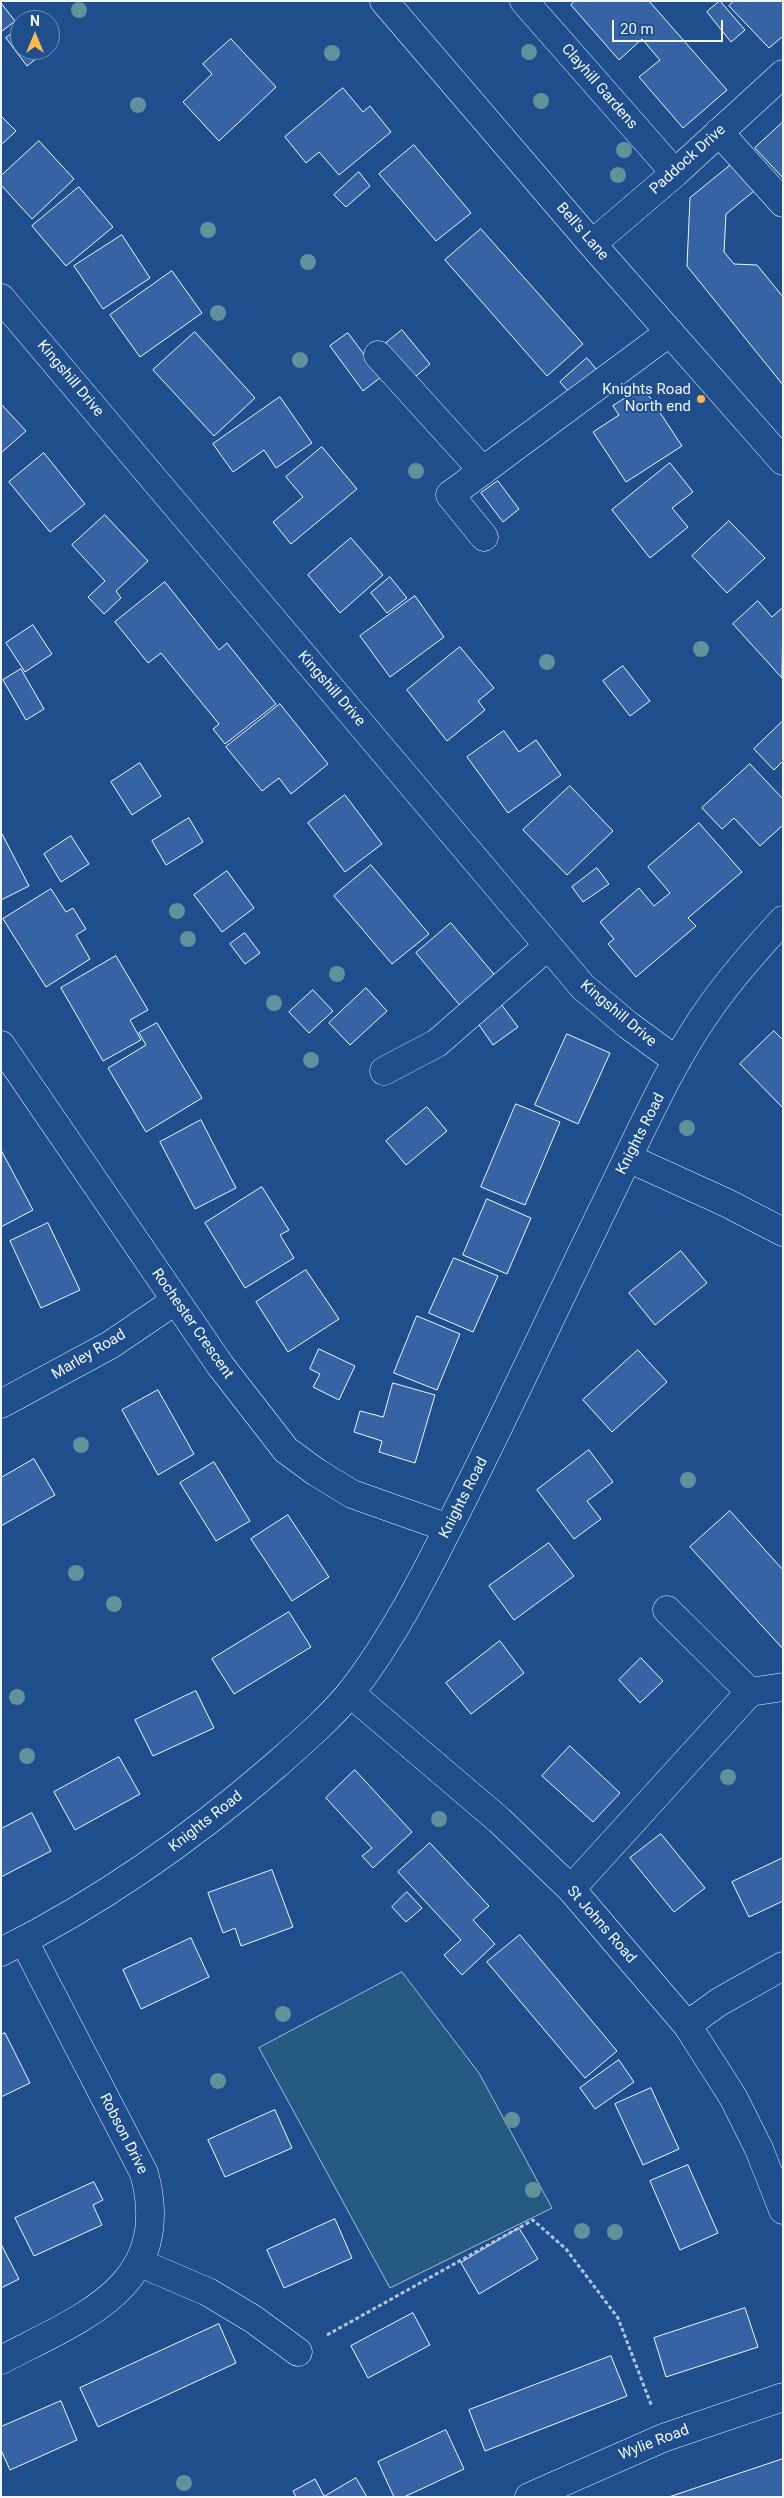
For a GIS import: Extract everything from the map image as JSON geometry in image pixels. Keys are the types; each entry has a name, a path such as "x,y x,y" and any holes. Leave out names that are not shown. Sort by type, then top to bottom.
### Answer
{"street":[{"name":"Bell's Lane","path":"384,1 592,244 783,461"},
{"name":"Clayhill Gardens","path":"524,1 675,173"},
{"name":"Paddock Drive","path":"592,244 675,173 783,74"},
{"path":"719,132 783,203"},
{"name":"Kingshill Drive","path":"1,298 583,987 628,1025 678,1061"},
{"path":"484,537 450,495 670,332"},
{"path":"378,355 483,471"},
{"name":"Knights Road","path":"12,1946 119,1885 223,1811 320,1726 350,1693 392,1634 448,1528 628,1158 678,1061 712,1003 750,956 783,920"},
{"path":"384,1071 437,1043 548,946"},
{"name":"Rochester Crescent","path":"1,1045 220,1365 286,1450 316,1472 352,1494 448,1528"},
{"path":"628,1158 727,1203 783,1232"},
{"name":"Marley Road","path":"1,1404 110,1345 175,1301"},
{"path":"667,1610 750,1692"},
{"path":"571,1889 750,1692 783,1687"},
{"name":"St Johns Road","path":"350,1693 499,1820 571,1889 687,2025 733,2097 759,2149 783,2210"},
{"name":"Robson Drive","path":"1,2360 99,2307 131,2277 140,2263 148,2237 150,2216 149,2191 144,2173 12,1946"},
{"path":"687,2025 719,2002 783,1966"},
{"path":"140,2263 208,2292 253,2319 298,2352"},
{"name":"Wylie Road","path":"529,2497 663,2438 783,2397"}],"path":[{"path":"298,2352 533,2220 566,2249 618,2318 663,2438"}],"shaded area":[{"path":"402,1972 479,2073 552,2208 390,2288 259,2048"}],"building":[{"path":"575,1 649,1 727,90 683,128 639,77 660,60 642,39 619,60 571,5"},
{"path":"720,1 745,30 731,42 707,12"},
{"path":"734,1 783,1 783,36 769,48 729,6"},
{"path":"1,3 10,15 10,25 1,32"},
{"path":"10,35 10,43 6,38"},
{"path":"231,39 276,87 219,141 183,102 212,74 203,64"},
{"path":"22,60 34,60 27,66"},
{"path":"343,88 363,112 370,106 391,132 339,175 319,152 306,163 285,137"},
{"path":"1,116 16,131 1,145"},
{"path":"783,122 783,178 755,148"},
{"path":"39,141 74,179 32,219 1,185 1,176"},
{"path":"414,145 471,213 436,241 379,174"},
{"path":"732,164 754,191 726,214 724,252 734,264 757,265 783,297 783,385 687,266 690,198"},
{"path":"359,172 370,186 346,207 334,195"},
{"path":"79,187 113,227 66,266 32,226"},
{"path":"481,229 583,344 547,376 445,260"},
{"path":"122,235 150,278 103,309 74,266"},
{"path":"172,271 202,313 140,357 110,315"},
{"path":"402,330 430,364 414,378 385,344"},
{"path":"195,332 255,398 214,436 153,370"},
{"path":"348,333 381,377 363,391 330,346"},
{"path":"587,358 601,375 574,398 560,382"},
{"path":"643,387 682,446 626,482 593,432 619,415 613,406"},
{"path":"280,397 312,443 276,468 264,450 233,472 213,444"},
{"path":"1,404 26,431 1,453"},
{"path":"322,447 357,489 291,544 273,522 303,497 286,477"},
{"path":"44,453 85,504 50,532 9,482"},
{"path":"670,463 693,492 672,508 688,527 650,558 612,510"},
{"path":"498,481 519,509 503,522 481,493"},
{"path":"105,515 148,561 116,591 121,598 104,614 88,597 105,581 72,545"},
{"path":"729,521 765,558 727,593 692,556"},
{"path":"351,538 383,575 340,613 308,575"},
{"path":"390,577 407,598 387,613 371,593"},
{"path":"165,582 219,650 227,643 276,704 225,744 213,729 219,724 161,653 148,663 115,622"},
{"path":"415,596 444,637 390,677 360,636"},
{"path":"758,601 772,617 783,607 782,678 733,624"},
{"path":"33,625 52,654 25,672 6,643"},
{"path":"460,647 494,688 478,701 485,710 447,741 407,690"},
{"path":"623,666 650,701 630,716 603,681"},
{"path":"21,669 44,709 26,720 3,680"},
{"path":"280,704 328,764 291,794 279,778 262,791 226,747"},
{"path":"783,721 783,761 774,770 754,749"},
{"path":"504,731 519,752 536,740 561,775 508,813 467,757"},
{"path":"140,763 161,796 132,815 111,782"},
{"path":"750,764 783,799 783,825 760,846 734,818 722,829 702,808"},
{"path":"570,786 613,831 567,875 523,830"},
{"path":"345,795 382,844 345,872 308,823"},
{"path":"189,818 203,842 166,865 152,841"},
{"path":"699,823 742,872 688,918 696,926 636,977 608,944 614,939 600,922 639,888 654,906 670,893 648,867"},
{"path":"1,832 29,886 1,900"},
{"path":"71,836 89,864 61,882 44,854"},
{"path":"371,865 429,934 392,964 334,896"},
{"path":"597,868 609,884 583,902 572,887"},
{"path":"227,871 254,908 222,932 194,895"},
{"path":"51,889 66,912 73,908 86,929 76,935 90,959 46,987 3,919"},
{"path":"451,923 498,979 463,1009 416,953"},
{"path":"245,933 260,953 245,964 230,944"},
{"path":"116,956 148,1010 130,1020 141,1040 103,1061 61,988"},
{"path":"366,988 387,1011 350,1045 329,1023"},
{"path":"313,990 333,1011 309,1033 289,1012"},
{"path":"501,1004 518,1027 493,1045 477,1022"},
{"path":"157,1023 202,1098 146,1132 108,1068 146,1045 139,1033"},
{"path":"774,1031 783,1040 783,1108 740,1064"},
{"path":"567,1034 610,1053 578,1124 535,1105"},
{"path":"516,1104 560,1122 525,1205 481,1187"},
{"path":"427,1107 447,1131 406,1165 386,1141"},
{"path":"201,1120 236,1188 195,1209 160,1142"},
{"path":"1,1150 33,1210 1,1227"},
{"path":"262,1187 289,1230 280,1235 294,1258 245,1288 205,1223"},
{"path":"487,1199 531,1218 507,1274 463,1255"},
{"path":"48,1223 80,1290 41,1308 10,1241"},
{"path":"681,1251 707,1283 655,1325 629,1293"},
{"path":"454,1258 498,1276 473,1332 429,1313"},
{"path":"306,1270 339,1319 288,1352 256,1302"},
{"path":"417,1316 460,1334 437,1390 394,1373"},
{"path":"319,1349 355,1366 339,1400 313,1387 320,1374 310,1369"},
{"path":"638,1350 667,1382 612,1432 583,1400"},
{"path":"393,1383 435,1395 415,1463 379,1452 382,1441 354,1432 360,1411 383,1417"},
{"path":"158,1390 194,1454 158,1475 122,1410"},
{"path":"589,1450 613,1482 587,1501 601,1519 574,1539 537,1490"},
{"path":"34,1459 55,1495 1,1526 1,1478"},
{"path":"214,1462 250,1521 216,1541 180,1483"},
{"path":"730,1511 783,1570 783,1649 690,1547"},
{"path":"288,1515 329,1577 292,1601 251,1539"},
{"path":"549,1543 574,1576 514,1620 489,1586"},
{"path":"289,1612 311,1647 234,1694 212,1659"},
{"path":"500,1641 524,1673 471,1714 446,1683"},
{"path":"641,1658 663,1681 640,1703 619,1680"},
{"path":"196,1691 214,1728 153,1756 135,1720"},
{"path":"570,1746 620,1793 593,1822 542,1776"},
{"path":"119,1757 140,1794 75,1830 54,1792"},
{"path":"355,1770 412,1832 373,1868 362,1856 372,1848 326,1798"},
{"path":"32,1813 51,1851 1,1877 1,1829"},
{"path":"661,1834 705,1888 674,1912 630,1858"},
{"path":"430,1843 489,1906 473,1920 495,1944 462,1975 444,1955 461,1940 398,1872"},
{"path":"783,1858 783,1901 749,1917 732,1882"},
{"path":"272,1870 293,1927 241,1946 235,1928 223,1933 208,1893"},
{"path":"407,1892 422,1908 406,1922 392,1907"},
{"path":"520,1935 617,2051 585,2078 487,1962"},
{"path":"191,1938 209,1977 141,2009 123,1970"},
{"path":"5,2033 30,2083 1,2097 1,2035"},
{"path":"619,2060 634,2082 595,2109 580,2088"},
{"path":"651,2088 679,2149 643,2165 615,2104"},
{"path":"275,2110 292,2148 225,2177 208,2140"},
{"path":"688,2165 718,2233 680,2250 650,2181"},
{"path":"94,2182 103,2200 93,2205 102,2225 34,2256 15,2218"},
{"path":"335,2219 352,2258 284,2288 267,2250"},
{"path":"519,2228 538,2259 479,2294 461,2263"},
{"path":"1,2244 19,2279 1,2288"},
{"path":"745,2308 758,2347 666,2377 654,2338"},
{"path":"413,2313 430,2345 368,2378 351,2346"},
{"path":"219,2324 236,2363 98,2427 80,2388"},
{"path":"611,2356 627,2396 485,2451 469,2410"},
{"path":"61,2401 77,2440 10,2470 1,2450 1,2427"},
{"path":"446,2430 464,2469 404,2497 394,2497 378,2462"},
{"path":"783,2459 783,2497 669,2497"},
{"path":"356,2478 367,2497 296,2497 293,2491 315,2479 324,2496"}],"place":[{"name":"Knights Road North end","path":"701,399"}]}
